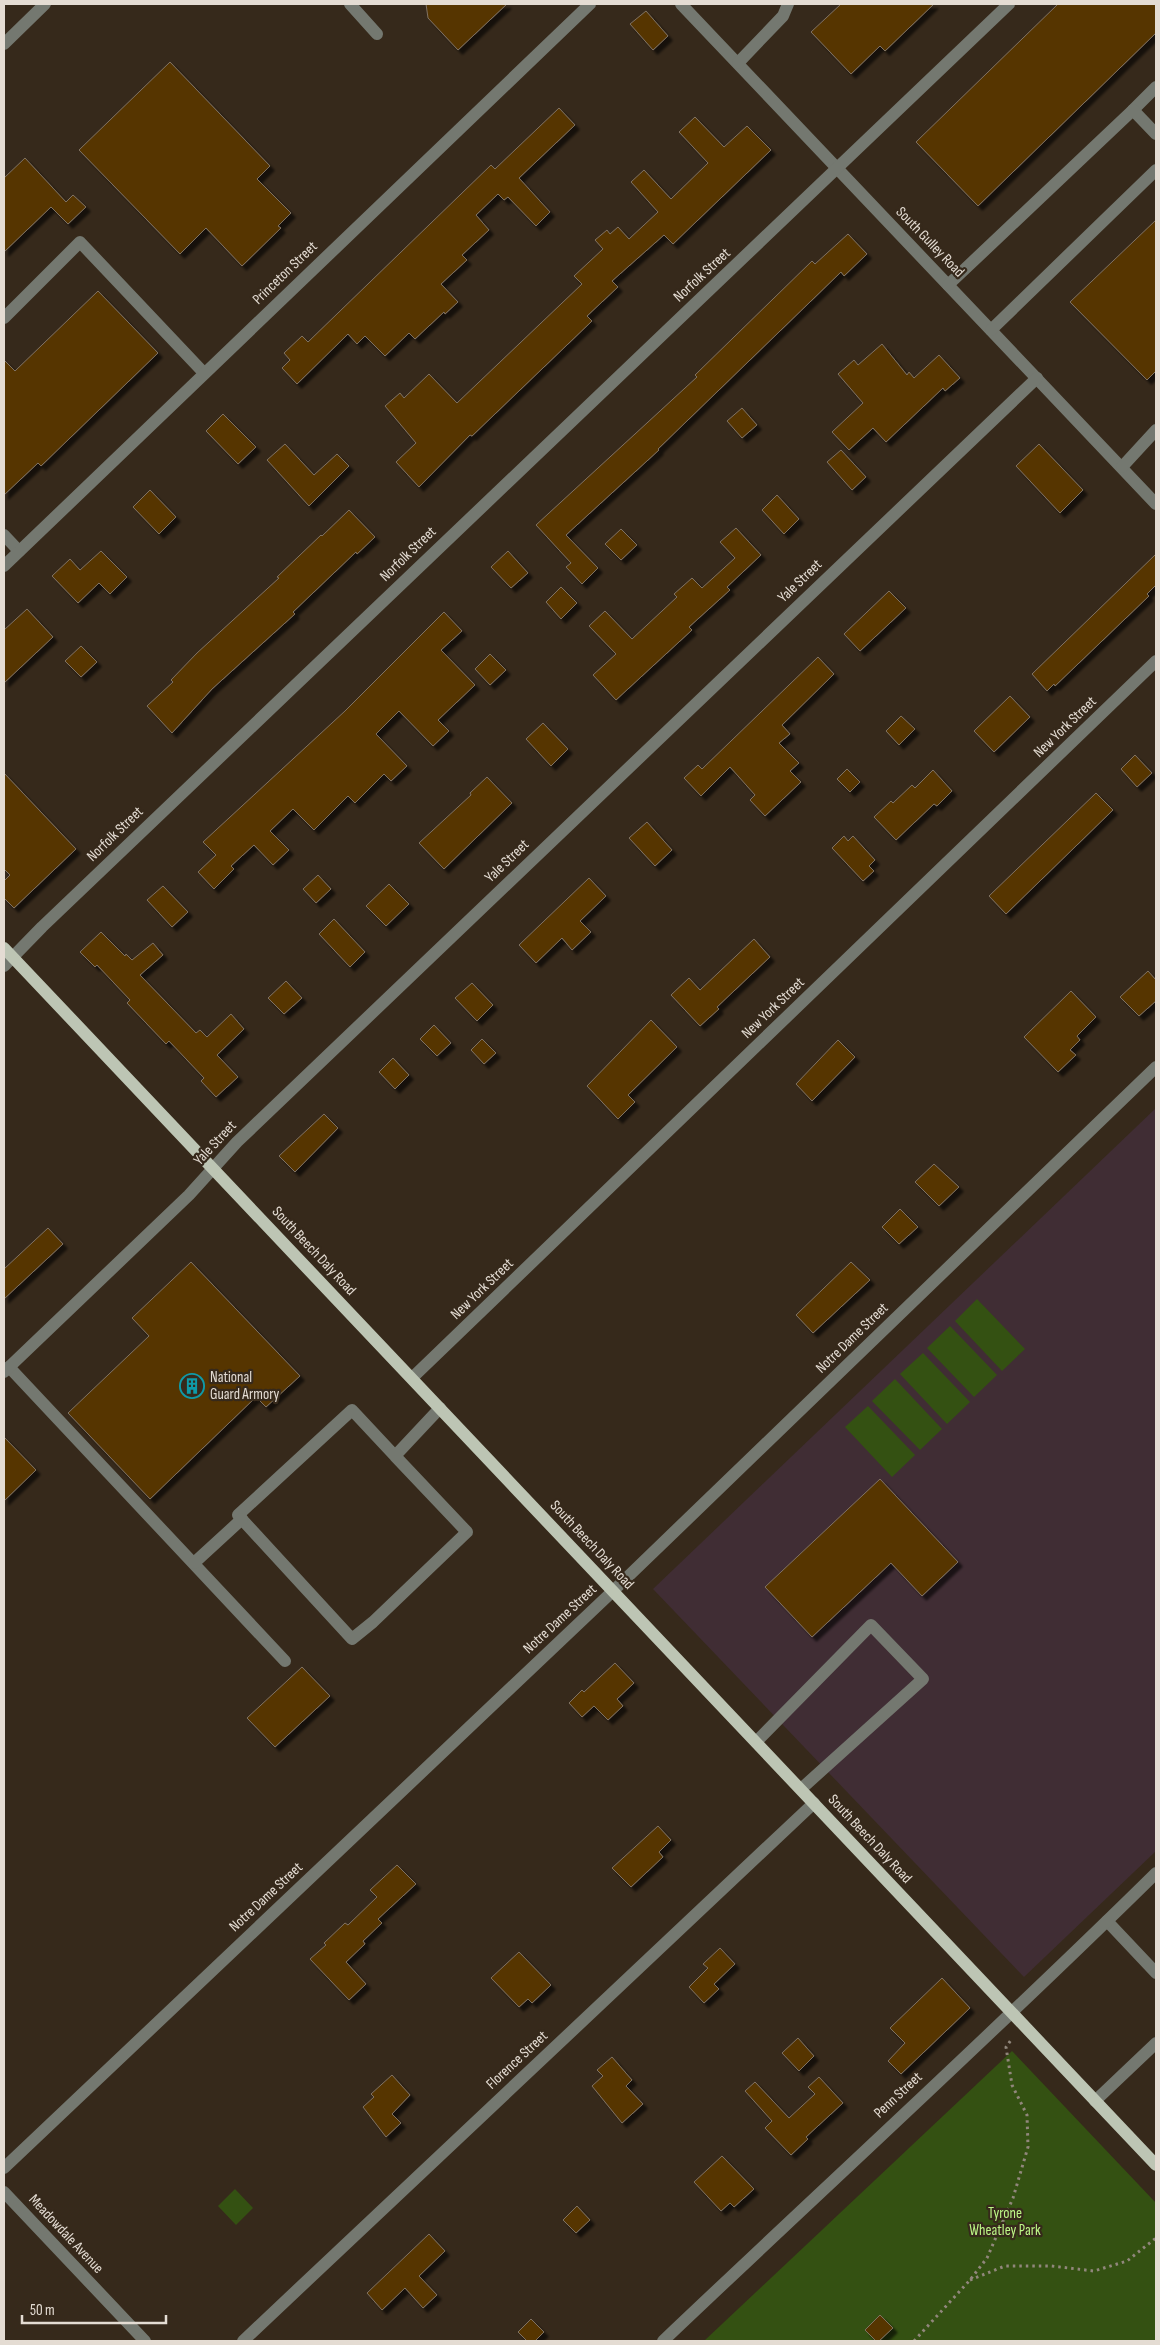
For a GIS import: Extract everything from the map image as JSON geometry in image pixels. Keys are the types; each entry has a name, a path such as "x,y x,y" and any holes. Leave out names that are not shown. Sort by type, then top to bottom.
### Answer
{"main road":[{"name":"South Beech Daly Road","path":"7,957 214,1168 1156,2165"}],"street":[{"path":"4,44 45,4"},
{"path":"350,4 377,34"},
{"name":"Princeton Street","path":"4,566 590,4"},
{"name":"South Gulley Road","path":"681,4 1156,504"},
{"path":"738,64 784,16 788,4"},
{"name":"Norfolk Street","path":"7,957 49,920 1009,4"},
{"path":"948,285 1156,87"},
{"path":"1133,110 1156,134"},
{"path":"991,330 1156,170"},
{"path":"4,318 80,242 204,373"},
{"name":"Yale Street","path":"6,1369 214,1168 244,1136 1037,378"},
{"path":"1122,467 1156,430"},
{"path":"4,535 19,551"},
{"name":"New York Street","path":"412,1378 1156,660"},
{"name":"Notre Dame Street","path":"4,2168 613,1591 1156,1067"},
{"path":"6,1369 286,1661"},
{"path":"395,1456 440,1408"},
{"path":"352,1410 395,1456 467,1532 373,1622 352,1639 238,1515 352,1410"},
{"path":"194,1563 242,1519"},
{"path":"756,1742 871,1625 923,1679 801,1789"},
{"name":"Florence Street","path":"243,2341 814,1803"},
{"name":"Penn Street","path":"663,2341 1012,2012 1156,1873"},
{"path":"1107,1921 1156,1973"},
{"path":"1095,2101 1156,2043"},
{"name":"Meadowdale Avenue","path":"4,2192 145,2341"}],"path":[{"path":"914,2341 970,2280 987,2258 1013,2198 1028,2147 1027,2115 1012,2085 1006,2047 1011,2040"},
{"path":"970,2280 1005,2266 1051,2266 1094,2271 1127,2261 1156,2238"}],"shaded area":[{"path":"1156,1108 1156,1851 1024,1977 653,1589"}],"green space":[{"path":"977,1299 1025,1349 1002,1371 955,1321"},
{"path":"950,1326 997,1375 974,1397 927,1348"},
{"path":"923,1353 970,1402 947,1424 900,1374"},
{"path":"895,1379 942,1429 920,1450 872,1401"},
{"path":"868,1406 915,1455 892,1477 845,1427"},
{"name":"Tyrone Wheatley Park","path":"1012,2051 1156,2203 1156,2341 704,2341"},
{"path":"235,2189 253,2208 236,2225 218,2206"}],"building":[{"path":"426,4 507,4 458,50 428,18"},
{"path":"841,4 934,4 885,51 880,46 851,74 811,32"},
{"path":"1058,4 1156,4 1156,33 978,206 916,142"},
{"path":"646,11 668,36 653,50 630,24"},
{"path":"170,62 270,166 257,179 291,213 278,226 281,228 242,266 206,228 180,254 79,150"},
{"path":"559,108 575,125 519,178 550,212 536,226 508,197 504,200 498,194 476,215 489,230 462,255 467,260 441,284 458,302 445,314 444,312 415,339 409,333 385,356 365,336 357,344 348,334 297,384 282,368 290,360 284,353 302,336 308,342 491,165 495,169"},
{"path":"695,117 724,147 747,126 771,150 673,244 664,235 612,281 618,287 587,316 592,321 472,436 470,435 419,487 396,462 416,443 385,406 400,393 404,398 429,374 457,403 582,284 574,276 603,249 595,240 607,230 610,234 618,227 629,239 658,212 631,182 644,170 671,199 708,163 679,132"},
{"path":"25,158 66,202 73,195 86,207 68,224 51,207 4,252 4,178"},
{"path":"1156,220 1156,371 1147,380 1070,302"},
{"path":"848,234 867,254 844,276 841,272 659,450 566,535 598,568 582,584 566,567 571,563 536,525 697,377 695,375 812,261 815,264"},
{"path":"98,291 158,353 41,466 38,463 4,495 4,360 15,371"},
{"path":"882,344 907,375 909,372 914,378 939,355 960,378 945,391 943,388 886,442 873,428 849,450 832,432 863,403 838,374 854,360 858,365"},
{"path":"742,408 757,425 742,438 727,421"},
{"path":"223,414 256,447 238,464 206,431"},
{"path":"285,444 314,475 337,454 349,466 309,506 267,460"},
{"path":"1039,444 1083,490 1060,513 1016,466"},
{"path":"841,450 866,477 852,490 827,462"},
{"path":"150,490 176,517 159,534 133,507"},
{"path":"777,495 799,519 784,534 762,510"},
{"path":"349,510 375,537 357,554 356,552 293,612 295,614 212,689 172,733 147,706 173,682 171,680 197,653 279,578 277,577"},
{"path":"736,528 761,555 727,587 730,590 689,627 692,630 616,700 593,675 616,654 589,626 605,611 632,639 677,597 674,594 692,578 702,588 735,558 720,542"},
{"path":"621,529 637,545 621,560 605,544"},
{"path":"101,551 127,577 110,594 99,583 78,603 52,576 70,559 80,570"},
{"path":"508,551 528,573 511,588 491,567"},
{"path":"1156,554 1156,585 1147,594 1149,596 1055,686 1054,684 1047,691 1032,674"},
{"path":"561,587 577,603 561,619 546,602"},
{"path":"889,591 906,608 860,651 844,634"},
{"path":"27,609 53,637 4,683 4,630"},
{"path":"444,612 462,631 441,650 475,685 438,720 449,731 433,746 399,711 376,734 407,766 391,781 384,774 355,803 348,796 314,830 293,809 270,831 289,850 273,865 254,845 231,866 234,869 214,889 198,872 216,855 203,842 345,711"},
{"path":"81,646 97,662 81,677 65,661"},
{"path":"490,654 506,670 490,685 475,669"},
{"path":"818,657 834,674 782,725 790,734 779,743 799,763 790,771 801,782 765,816 750,800 755,795 730,767 701,796 684,778 698,765 702,769"},
{"path":"1010,696 1030,717 994,752 974,731"},
{"path":"901,716 915,729 899,745 886,731"},
{"path":"543,723 568,749 551,766 526,739"},
{"path":"1135,755 1152,773 1137,787 1121,769"},
{"path":"847,769 860,782 850,792 837,779"},
{"path":"933,770 952,791 937,806 934,804 896,840 874,817 891,801 893,803 912,785 915,788"},
{"path":"4,773 76,849 14,908 4,898 4,881 10,875 4,869"},
{"path":"487,777 512,803 444,869 419,843 471,795 470,793"},
{"path":"1096,793 1113,810 1006,914 989,896"},
{"path":"647,822 672,850 655,866 629,838"},
{"path":"844,836 848,841 853,836 875,860 869,866 874,871 863,881 832,848"},
{"path":"318,875 331,889 316,903 303,889"},
{"path":"589,878 606,896 580,921 591,932 572,950 562,938 536,963 519,945"},
{"path":"389,884 409,904 386,926 366,906"},
{"path":"163,886 188,912 172,927 147,900"},
{"path":"334,919 365,952 350,967 319,934"},
{"path":"101,932 125,956 126,954 132,960 153,943 163,955 140,975 196,1033 200,1030 207,1037 231,1014 244,1029 217,1055 238,1077 216,1097 201,1081 204,1078 169,1041 166,1044 127,1003 130,1000 97,965 95,967 80,952"},
{"path":"754,939 770,957 717,1007 719,1009 700,1026 671,995 689,978 700,990"},
{"path":"1148,971 1156,980 1156,1001 1139,1016 1120,997"},
{"path":"286,981 302,998 284,1014 268,998"},
{"path":"472,983 493,1005 477,1021 455,998"},
{"path":"1071,991 1096,1017 1077,1036 1080,1040 1070,1050 1076,1055 1058,1072 1024,1037"},
{"path":"651,1020 677,1047 628,1095 635,1102 618,1119 587,1086"},
{"path":"434,1025 451,1043 437,1056 420,1039"},
{"path":"482,1039 496,1053 484,1064 471,1050"},
{"path":"838,1040 855,1057 812,1101 796,1084"},
{"path":"393,1058 409,1075 395,1089 379,1072"},
{"path":"324,1114 338,1128 295,1172 279,1156"},
{"path":"934,1164 959,1187 939,1206 915,1182"},
{"path":"900,1209 918,1227 899,1244 882,1227"},
{"path":"48,1228 63,1244 4,1299 4,1269"},
{"name":"National Guard Armory","path":"191,1262 300,1376 266,1407 256,1397 150,1499 68,1413 149,1336 132,1318"},
{"path":"851,1262 870,1280 813,1333 796,1315"},
{"path":"4,1437 36,1470 4,1501"},
{"path":"880,1479 958,1562 922,1596 891,1563 812,1637 765,1587"},
{"path":"615,1663 634,1683 617,1699 623,1706 608,1720 594,1706 582,1717 569,1703 582,1690 584,1692"},
{"path":"302,1667 330,1696 275,1747 247,1718"},
{"path":"658,1826 671,1840 659,1852 663,1857 631,1887 612,1868"},
{"path":"397,1865 416,1884 378,1919 382,1923 363,1941 365,1944 346,1962 366,1984 349,2000 310,1959 326,1945 324,1943 345,1923 348,1925 377,1897 370,1890"},
{"path":"720,1948 735,1964 714,1984 719,1989 704,2003 689,1987 708,1968 703,1964"},
{"path":"519,1952 551,1985 532,2003 528,1999 519,2007 491,1978"},
{"path":"942,1978 970,2008 901,2074 888,2061 905,2043 890,2028"},
{"path":"798,2038 814,2056 799,2071 782,2053"},
{"path":"612,2057 632,2080 626,2086 643,2104 622,2123 592,2086 603,2076 597,2070"},
{"path":"392,2075 410,2095 392,2114 401,2123 386,2137 363,2107 374,2097 371,2094"},
{"path":"819,2077 843,2103 806,2137 808,2139 791,2155 765,2128 772,2121 745,2091 755,2082 789,2118 815,2094 808,2087"},
{"path":"722,2156 754,2189 734,2207 730,2203 721,2211 694,2182"},
{"path":"577,2206 590,2220 576,2233 563,2220"},
{"path":"429,2234 445,2251 419,2276 437,2295 423,2308 405,2288 382,2310 367,2293"},
{"path":"880,2315 893,2328 879,2341 876,2341 865,2330"},
{"path":"531,2319 544,2332 535,2341 527,2341 518,2332"}],"place":[{"name":"National Guard Armory","path":"192,1386"}]}
